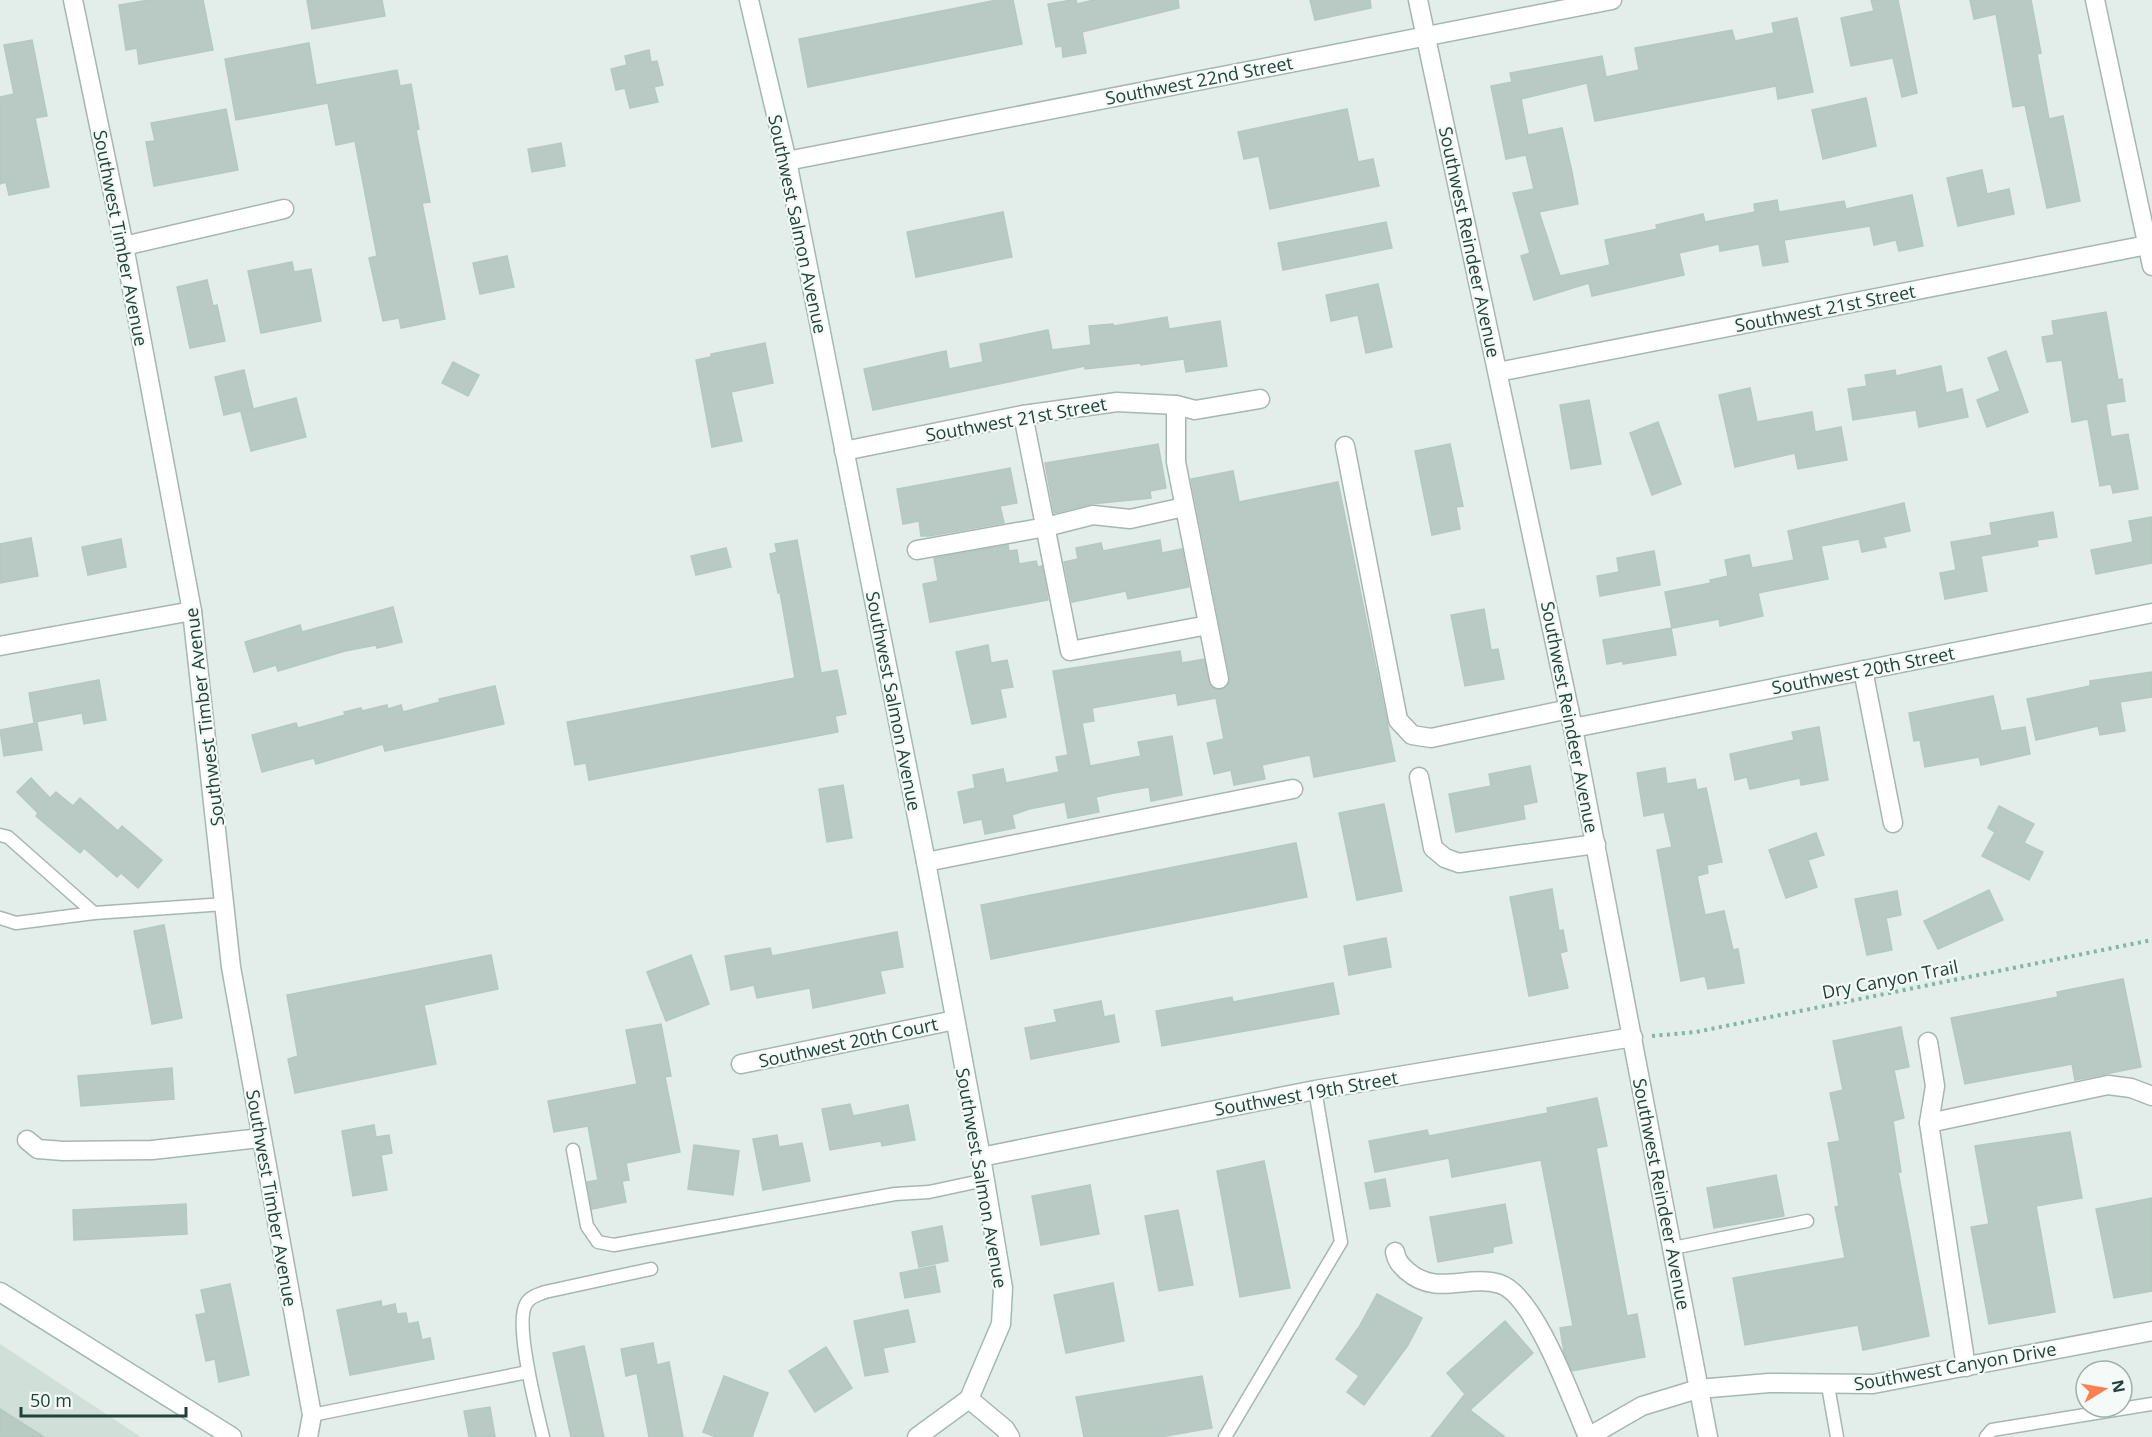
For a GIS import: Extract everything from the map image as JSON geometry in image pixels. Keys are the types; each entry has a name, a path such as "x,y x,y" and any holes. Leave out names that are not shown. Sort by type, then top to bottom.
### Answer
{"street":[{"name":"Southwest Timber Avenue","path":"73,0 124,246 192,611 231,967 312,1415 308,1437"},
{"name":"Southwest Salmon Avenue","path":"749,0 787,161 926,862 1003,1288 1001,1324 969,1399"},
{"name":"Southwest Reindeer Avenue","path":"1418,0 1574,728 1708,1437"},
{"name":"Southwest 22nd Street","path":"787,161 1612,0"},
{"path":"2095,0 2150,245 2152,266"},
{"path":"124,246 284,209"},
{"name":"Southwest 21st Street","path":"1498,372 2150,245"},
{"name":"Southwest 21st Street","path":"844,451 1023,416 1117,402 1176,405 1196,410 1260,399"},
{"path":"1176,405 1176,462 1219,679"},
{"path":"1023,416 1070,651 1208,625"},
{"path":"1345,446 1398,720 1412,735 1431,738 1569,709"},
{"path":"917,550 1046,527 1093,515 1130,519 1184,507"},
{"path":"0,646 192,611"},
{"name":"Southwest 20th Street","path":"1574,728 2152,613"},
{"path":"1863,670 1893,823"},
{"path":"1419,777 1433,848 1445,858 1459,863 1596,844"},
{"path":"926,862 1293,789"},
{"name":"Southwest 20th Court","path":"741,1064 955,1020"},
{"name":"Southwest 19th Street","path":"981,1157 1315,1090 1633,1037"},
{"path":"1928,1042 1935,1086 1929,1123 1965,1367"},
{"path":"1929,1123 2108,1085 2131,1088 2152,1096"},
{"path":"27,1140 38,1149 63,1151 152,1150 261,1138"},
{"path":"1395,1252 1397,1262 1413,1276 1437,1286 1472,1282 1500,1284 1522,1300 1547,1343 1588,1437"},
{"path":"0,1292 232,1437"},
{"name":"Southwest Canyon Drive","path":"1588,1437 1642,1407 1698,1389 1769,1383 1828,1386 1873,1384 2152,1331"},
{"path":"917,1437 969,1399 1005,1429 1010,1437"}],"lane":[{"path":"0,835 8,837 94,913"},
{"path":"0,918 16,923 94,913 225,904"},
{"path":"1225,1437 1341,1242 1315,1090"},
{"path":"573,1150 587,1226 598,1242 614,1245 895,1194 929,1192 985,1180"},
{"path":"1673,1248 1807,1221"},
{"path":"543,1437 528,1372 522,1322 525,1305 532,1297 651,1269"},
{"path":"312,1415 528,1372"},
{"path":"1828,1386 1837,1437"},
{"path":"1986,1437 1992,1430 2152,1404"}],"path":[{"name":"Dry Canyon Trail","path":"1633,1037 1696,1032 2152,940"}],"shaded area":[{"path":"0,1344 141,1437 0,1437"}],"building":[{"path":"149,0 203,0 213,50 139,64 137,48 126,50 119,5"},
{"path":"307,0 382,0 385,16 312,29"},
{"path":"997,0 1013,0 1022,44 808,87 799,39"},
{"path":"1076,0 1077,4 1094,0 1178,0 1179,8 1082,32 1086,53 1063,57 1062,46 1056,47 1048,4"},
{"path":"1310,0 1370,0 1371,8 1315,20"},
{"path":"1871,0 1898,0 1917,93 1902,97 1893,58 1851,66 1841,18 1874,11"},
{"path":"1970,0 2031,0 2041,53 2037,54 2049,119 2063,116 2080,201 2047,208 2025,105 2013,107 1996,14 1974,19"},
{"path":"1797,18 1813,92 1778,99 1776,86 1595,121 1587,83 1521,99 1528,135 1562,128 1572,172 1578,204 1539,212 1560,276 1610,265 1605,240 1657,229 1656,225 1703,214 1705,222 1755,212 1754,204 1777,200 1779,212 1844,201 1846,209 1912,195 1923,246 1899,251 1896,240 1874,245 1870,226 1784,240 1788,262 1763,266 1759,244 1720,251 1719,244 1679,253 1684,275 1592,296 1589,283 1534,300 1521,256 1530,253 1513,193 1534,189 1526,155 1506,159 1491,86 1512,82 1510,73 1602,56 1606,77 1639,70 1635,48 1732,30 1735,41 1774,33 1772,23"},
{"path":"32,40 47,116 35,118 49,187 9,195 6,182 0,184 0,97 14,94 4,45"},
{"path":"309,43 316,85 397,70 400,86 411,84 419,129 416,130 430,202 422,203 445,319 401,328 399,318 383,321 369,258 377,256 355,141 336,145 328,103 236,120 225,59"},
{"path":"649,50 651,62 657,61 663,85 654,87 658,102 630,108 625,88 616,90 611,69 627,65 625,56"},
{"path":"1866,98 1876,146 1823,159 1812,110"},
{"path":"226,109 238,170 154,186 146,142 155,141 151,123"},
{"path":"1347,109 1358,162 1373,159 1379,186 1270,209 1259,156 1244,159 1238,132"},
{"path":"561,143 565,166 532,172 528,149"},
{"path":"1982,170 1987,194 2009,189 2014,214 1958,226 1947,178"},
{"path":"1003,212 1012,257 916,277 907,232"},
{"path":"1386,222 1392,248 1283,270 1278,243"},
{"path":"507,256 514,287 480,294 473,263"},
{"path":"292,262 294,272 311,269 321,321 261,333 248,271"},
{"path":"207,280 213,306 217,305 225,341 190,348 177,287"},
{"path":"1378,284 1392,347 1366,353 1358,315 1331,321 1326,295"},
{"path":"2106,312 2118,380 2122,379 2125,401 2106,404 2111,437 2128,434 2138,489 2113,493 2111,484 2100,486 2088,419 2072,422 2062,360 2047,362 2042,337 2054,335 2052,321"},
{"path":"1167,317 1169,329 1220,321 1227,366 1186,372 1184,359 1085,369 1085,366 873,410 864,369 946,351 949,369 983,362 980,344 1048,330 1052,350 1091,345 1089,326 1113,324 1114,326"},
{"path":"765,343 773,383 731,392 742,441 712,447 696,360 711,357 711,354"},
{"path":"2006,351 2028,412 1987,427 1977,400 2000,391 1988,358"},
{"path":"453,362 479,375 468,396 442,383"},
{"path":"1941,366 1946,393 1962,389 1968,417 1919,427 1916,410 1853,420 1848,389 1867,386 1865,375 1895,370 1896,376"},
{"path":"244,370 253,408 224,415 215,377"},
{"path":"1750,388 1757,422 1812,412 1815,432 1841,427 1847,460 1798,469 1795,453 1735,467 1719,395"},
{"path":"296,398 306,437 251,451 241,412"},
{"path":"1589,400 1601,464 1571,469 1560,405"},
{"path":"1658,422 1681,484 1652,495 1630,433"},
{"path":"1158,444 1166,488 1150,491 1151,498 1091,504 1054,513 1045,463"},
{"path":"1450,444 1463,506 1456,507 1460,529 1432,535 1415,451"},
{"path":"1010,468 1017,503 1000,506 1004,523 929,536 921,536 919,521 903,524 897,489"},
{"path":"1233,471 1239,502 1338,482 1395,761 1314,777 1310,755 1262,765 1265,779 1234,785 1231,770 1214,774 1207,743 1224,739 1216,698 1178,705 1176,693 1092,708 1094,721 1082,723 1090,766 1141,756 1138,742 1172,736 1182,795 1151,801 1149,787 1114,793 1096,797 1099,812 1068,818 1065,802 1029,809 1012,815 1015,828 985,834 982,819 964,823 958,792 975,788 973,775 1003,769 1006,783 1059,772 1056,757 1068,755 1053,671 1180,651 1182,663 1204,659 1211,687 1221,690 1227,687 1230,677 1191,479"},
{"path":"1904,503 1910,531 1883,537 1886,547 1862,552 1859,539 1821,546 1828,579 1758,593 1763,616 1720,626 1719,619 1672,628 1665,592 1711,583 1710,580 1728,576 1725,560 1749,555 1752,568 1794,560 1788,531"},
{"path":"2053,512 2057,537 2037,540 2038,546 1981,556 1987,591 1945,599 1940,573 1956,570 1951,542 1992,535 1990,523"},
{"path":"2152,517 2152,563 2096,574 2091,550 2133,542 2129,521"},
{"path":"31,538 38,576 0,583 0,544"},
{"path":"121,539 126,567 88,575 82,547"},
{"path":"797,540 821,673 837,670 846,714 835,716 838,732 589,780 586,763 575,765 567,722 795,678 780,592 778,593 770,554 777,552 775,544"},
{"path":"1160,540 1162,553 1182,549 1189,587 1128,599 1126,591 1072,602 1064,562 1078,559 1076,548 1101,543 1103,551"},
{"path":"1008,545 1009,551 1017,550 1019,564 1036,561 1038,567 1042,566 1048,600 930,622 923,584 938,581 934,558"},
{"path":"726,548 731,567 696,575 691,556"},
{"path":"1654,551 1660,585 1600,596 1597,576 1619,572 1617,558"},
{"path":"393,607 402,642 377,648 376,645 345,651 278,671 276,665 254,672 245,642 300,625 302,632"},
{"path":"1484,609 1491,650 1498,649 1504,679 1465,686 1451,615"},
{"path":"1671,628 1676,655 1623,664 1623,661 1607,664 1603,640"},
{"path":"988,645 991,663 1007,660 1013,687 1000,689 1006,717 972,724 956,652"},
{"path":"2152,672 2152,697 2120,702 2125,731 2100,735 2098,726 2036,740 2027,699 2090,686 2090,681"},
{"path":"99,680 106,720 84,724 82,713 34,722 29,693"},
{"path":"495,686 504,724 385,751 383,744 316,764 314,758 262,772 252,735 296,723 298,728 345,715 344,712 361,708 362,711 387,705 388,709 401,705 403,712 440,702 439,699"},
{"path":"1993,696 2001,731 2025,727 2030,754 1981,765 1979,757 1925,767 1920,740 1914,741 1909,713"},
{"path":"37,723 42,750 4,756 0,730"},
{"path":"1819,727 1828,780 1801,785 1800,778 1750,789 1747,777 1735,780 1730,754 1794,740 1792,732"},
{"path":"1530,766 1537,802 1523,805 1525,819 1456,832 1449,794 1491,786 1489,774"},
{"path":"1665,768 1667,784 1695,779 1697,790 1706,788 1722,862 1707,865 1708,873 1697,876 1705,915 1724,911 1733,950 1738,949 1744,983 1708,989 1705,976 1681,981 1657,850 1672,847 1664,812 1644,816 1637,773"},
{"path":"31,778 50,798 56,792 73,806 80,798 118,831 122,826 162,860 138,888 121,873 117,877 84,848 80,853 36,816 38,813 17,792"},
{"path":"843,785 852,838 827,842 819,789"},
{"path":"1384,804 1402,891 1357,900 1339,813"},
{"path":"1999,806 2034,824 2024,843 2043,852 2029,880 1982,856 1995,832 1988,828"},
{"path":"1816,833 1824,855 1808,860 1817,887 1786,898 1769,850"},
{"path":"1296,843 1307,897 991,959 981,905"},
{"path":"1552,889 1559,931 1563,930 1567,951 1560,953 1568,988 1529,996 1510,897"},
{"path":"1989,890 2003,920 1938,949 1924,921"},
{"path":"1897,891 1901,915 1886,918 1892,950 1867,955 1855,899"},
{"path":"164,925 182,1018 152,1024 134,931"},
{"path":"897,932 903,967 880,971 885,993 813,1008 810,988 757,998 754,985 731,990 725,956 770,948 772,956"},
{"path":"1386,938 1391,967 1349,975 1344,946"},
{"path":"491,955 498,989 424,1005 436,1064 295,1093 288,1059 298,1056 287,995"},
{"path":"691,955 709,1004 666,1021 647,972"},
{"path":"2123,979 2141,1067 2075,1080 2072,1064 1965,1084 1951,1018 2058,997 2057,992"},
{"path":"1333,983 1339,1014 1162,1046 1156,1011 1232,997 1233,1002"},
{"path":"1101,1001 1104,1017 1114,1015 1119,1042 1031,1059 1025,1028 1057,1022 1054,1010"},
{"path":"661,1024 671,1076 665,1077 680,1152 626,1163 629,1180 622,1181 626,1202 592,1209 587,1182 598,1180 588,1126 554,1132 548,1101 637,1084 626,1030"},
{"path":"1901,1027 1909,1067 1894,1070 1904,1118 1893,1121 1901,1172 1898,1172 1929,1336 1863,1350 1858,1325 1745,1345 1733,1278 1845,1258 1835,1207 1839,1206 1828,1143 1840,1141 1830,1093 1843,1090 1833,1041"},
{"path":"172,1068 174,1099 81,1106 78,1076"},
{"path":"1597,1098 1607,1146 1596,1148 1627,1316 1637,1314 1645,1357 1572,1371 1564,1353 1560,1328 1573,1326 1541,1160 1452,1177 1449,1158 1375,1172 1369,1141 1427,1130 1429,1136 1548,1113 1547,1108"},
{"path":"850,1104 853,1116 908,1105 915,1140 882,1146 881,1141 830,1150 822,1109"},
{"path":"374,1125 376,1137 389,1135 392,1153 381,1155 387,1190 353,1196 342,1131"},
{"path":"2070,1132 2082,1198 2036,1206 2055,1312 1989,1324 1971,1227 1989,1224 1975,1146"},
{"path":"777,1135 779,1147 802,1143 810,1181 763,1190 753,1139"},
{"path":"694,1145 739,1151 733,1195 688,1189"},
{"path":"1264,1161 1290,1288 1240,1297 1217,1171"},
{"path":"1776,1175 1784,1216 1714,1228 1707,1188"},
{"path":"1385,1179 1390,1206 1370,1209 1365,1183"},
{"path":"1090,1185 1099,1234 1041,1245 1032,1196"},
{"path":"2152,1198 2152,1291 2114,1298 2096,1209"},
{"path":"186,1204 187,1234 74,1240 73,1210"},
{"path":"1505,1204 1512,1243 1493,1247 1493,1252 1438,1262 1430,1217"},
{"path":"1178,1210 1193,1285 1159,1291 1145,1216"},
{"path":"942,1226 948,1261 919,1267 912,1232"},
{"path":"935,1266 940,1292 905,1298 900,1273"},
{"path":"1113,1283 1124,1341 1066,1353 1054,1295"},
{"path":"230,1284 249,1375 219,1382 215,1359 206,1361 196,1315 206,1313 201,1290"},
{"path":"1377,1294 1422,1318 1408,1345 1364,1405 1347,1392 1359,1376 1336,1359 1359,1327"},
{"path":"381,1301 382,1307 395,1304 397,1314 406,1313 408,1324 418,1322 422,1340 430,1338 434,1359 350,1375 337,1310"},
{"path":"908,1310 915,1342 883,1348 888,1372 865,1376 854,1321"},
{"path":"1505,1321 1533,1353 1470,1410 1505,1437 1431,1437 1465,1394 1447,1373"},
{"path":"653,1343 657,1365 669,1362 683,1437 649,1437 637,1373 626,1376 621,1349"},
{"path":"584,1346 604,1437 571,1437 553,1353"},
{"path":"826,1347 852,1388 815,1412 789,1371"},
{"path":"724,1376 768,1393 752,1437 716,1437 703,1432"},
{"path":"1202,1376 1212,1428 1160,1437 1084,1437 1076,1397"},
{"path":"490,1407 495,1437 469,1437 464,1411"},
{"path":"0,1409 44,1437 0,1437"}]}
